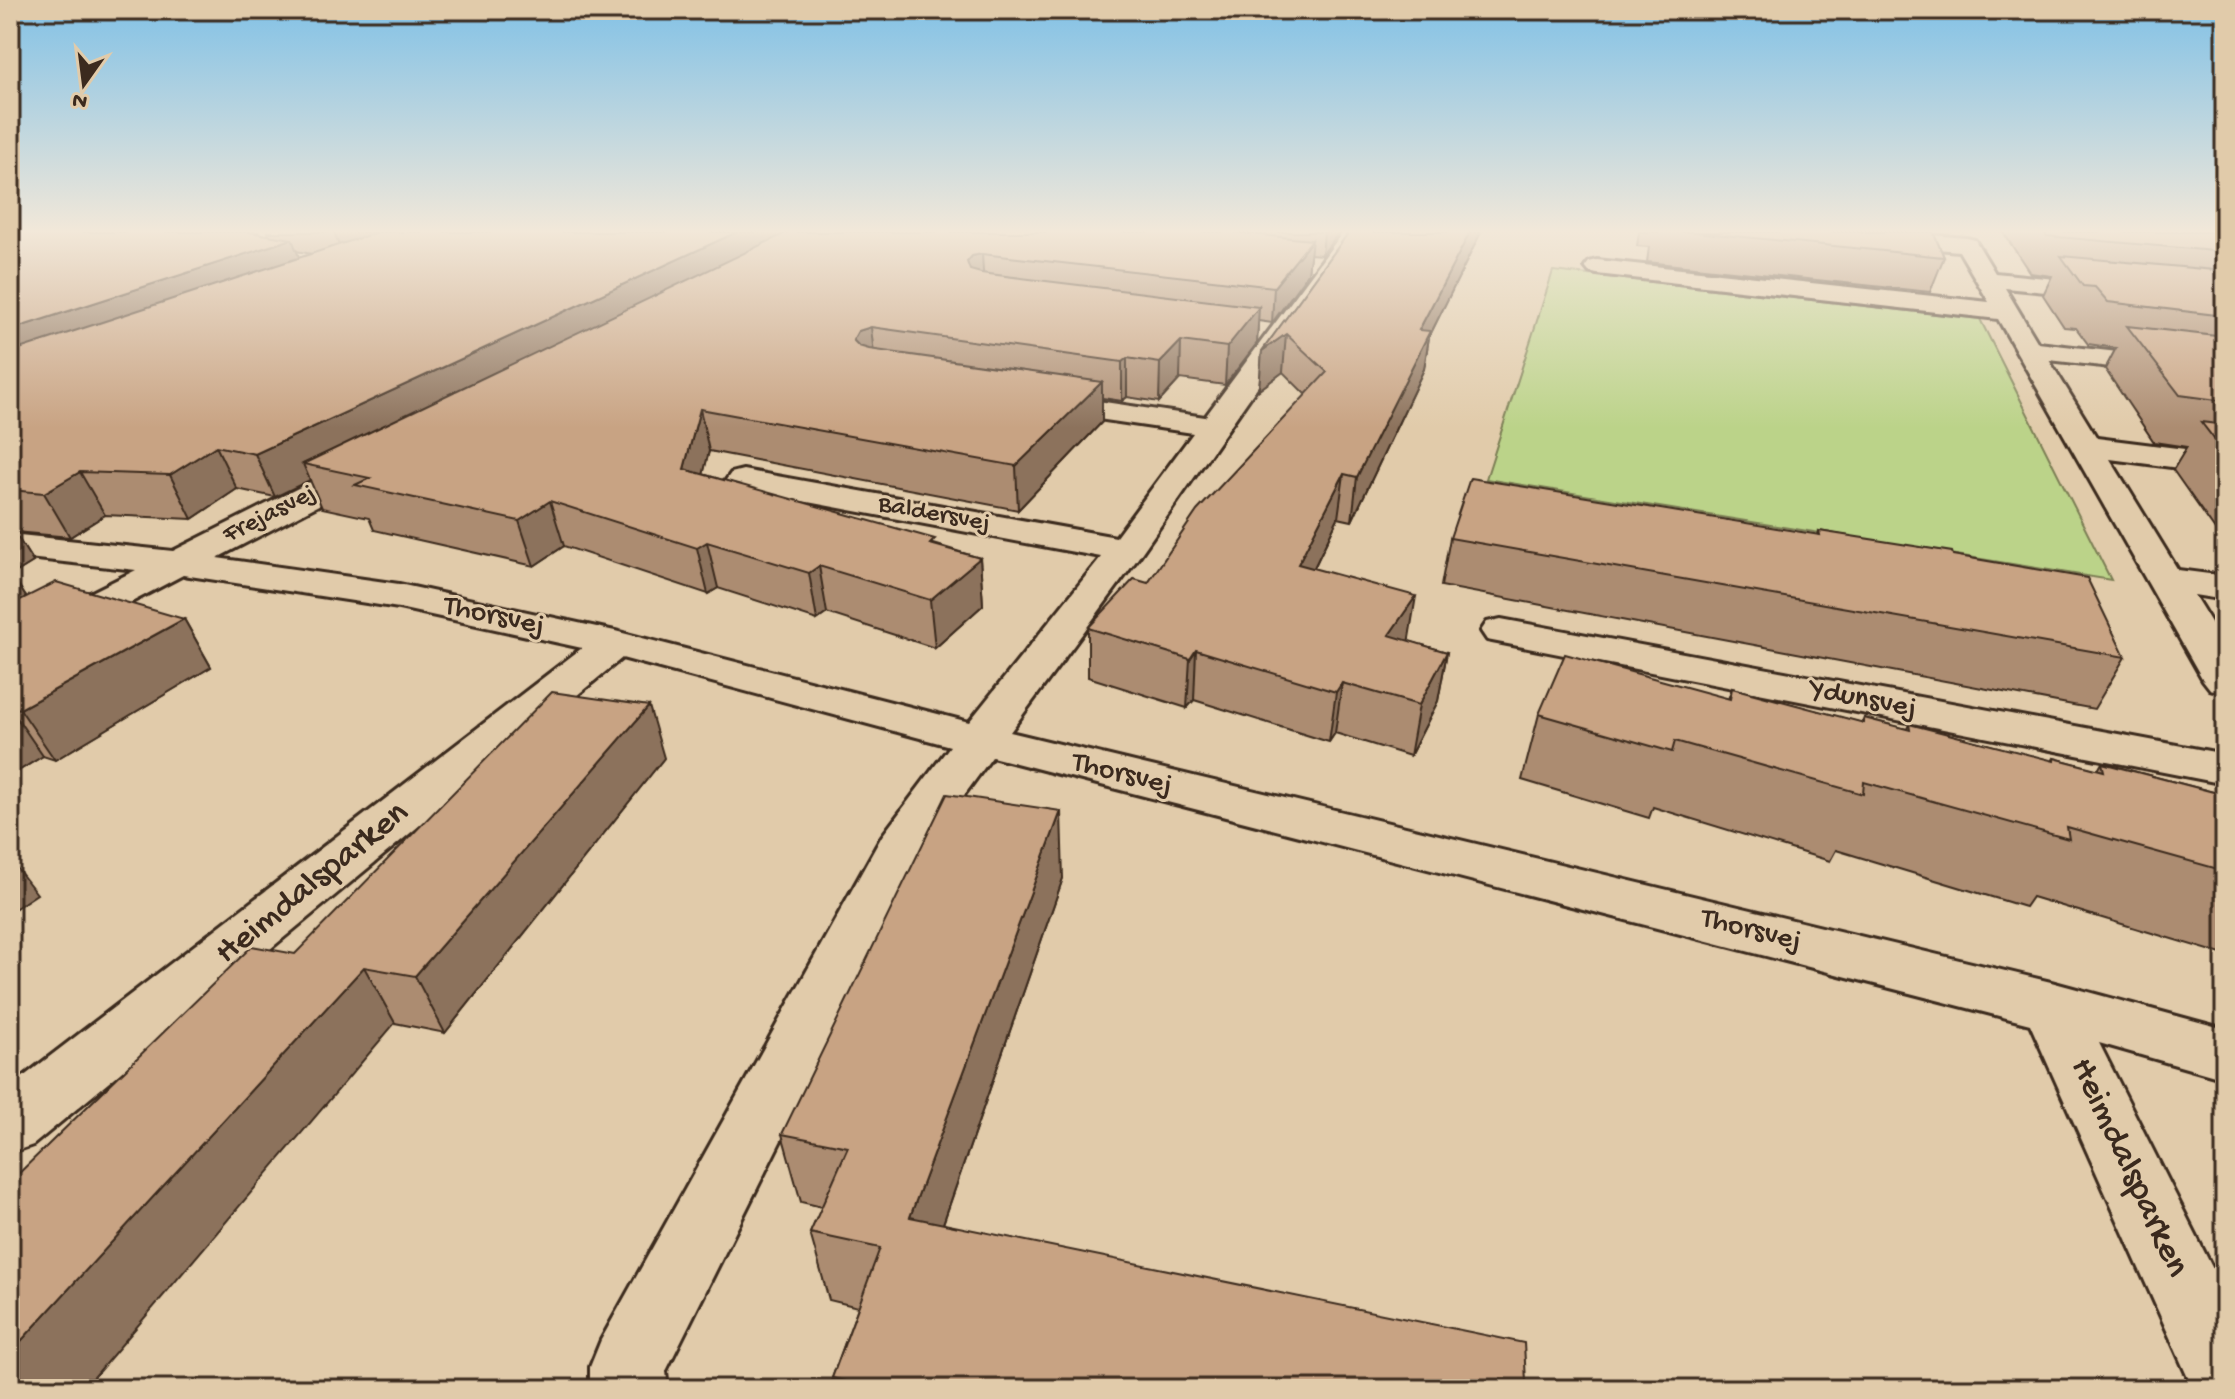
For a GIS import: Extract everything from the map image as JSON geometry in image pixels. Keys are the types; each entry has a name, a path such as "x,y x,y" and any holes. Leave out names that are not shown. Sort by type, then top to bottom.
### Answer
{"street":[{"path":"629,1389 628,1367 907,836 1125,550 1213,427 1264,333 1290,297"},
{"path":"1873,297 2007,312"},
{"path":"1998,297 2225,680"},
{"path":"2168,297 2225,303"},
{"path":"2029,350 2225,372"},
{"path":"1014,397 1213,427"},
{"path":"2086,446 2225,464"},
{"name":"Frejasvej","path":"10,649 390,455"},
{"name":"Baldersvej","path":"743,480 1125,550"},
{"name":"Thorsvej","path":"10,545 177,563 399,596 615,643 981,740 2051,1006 2225,1054"},
{"path":"2165,579 2225,588"},
{"name":"Ydunsvej","path":"1501,631 2225,769"},
{"name":"Heimdalsparken","path":"10,1125 615,643"},
{"name":"Heimdalsparken","path":"2051,1006 2225,1373"}],"green space":[{"path":"1545,297 1787,297 1980,319 2111,580 1486,479"}],"building":[{"path":"10,297 111,297 10,330"},
{"path":"178,297 595,297 255,454 216,446 170,475 80,472 44,493 10,490 10,352"},
{"path":"652,297 1180,297 1259,307 1227,347 1181,341 1160,363 1127,358 1122,362 871,327 858,331 853,340 869,349 1102,382 1016,466 700,409 684,469 935,539 930,544 980,558 930,600 819,566 809,573 707,542 697,548 550,501 519,521 355,485 370,478 303,464"},
{"path":"1301,297 1436,297 1419,330 1430,331 1357,477 1344,474 1298,564 1416,596 1389,635 1447,652 1419,705 1342,683 1336,692 1196,650 1190,659 1088,628 1134,579 1148,583 1197,511 1327,372 1286,334 1262,351"},
{"path":"2104,297 2225,297 2225,316 2108,302"},
{"path":"2127,326 2225,337 2225,401 2180,395"},
{"path":"2201,422 2225,425 2225,453"},
{"path":"1470,478 1820,535 1819,531 1952,552 1953,555 2087,578 2125,657 1450,538"},
{"path":"56,582 184,619 20,709 10,706 10,605"},
{"path":"1565,654 1730,699 1732,688 1864,723 1864,718 1910,730 1909,724 2054,761 2054,758 2104,771 2102,763 2225,795 2225,871 2067,827 2069,839 1864,782 1863,794 1675,741 1672,752 1539,714"},
{"path":"552,692 649,706 415,976 364,967 10,1353 10,1182 252,946 295,954"},
{"path":"947,794 1061,811 910,1217 1524,1343 1526,1382 1562,1389 881,1389 832,1378 880,1248 810,1233 848,1147 782,1134"}]}
